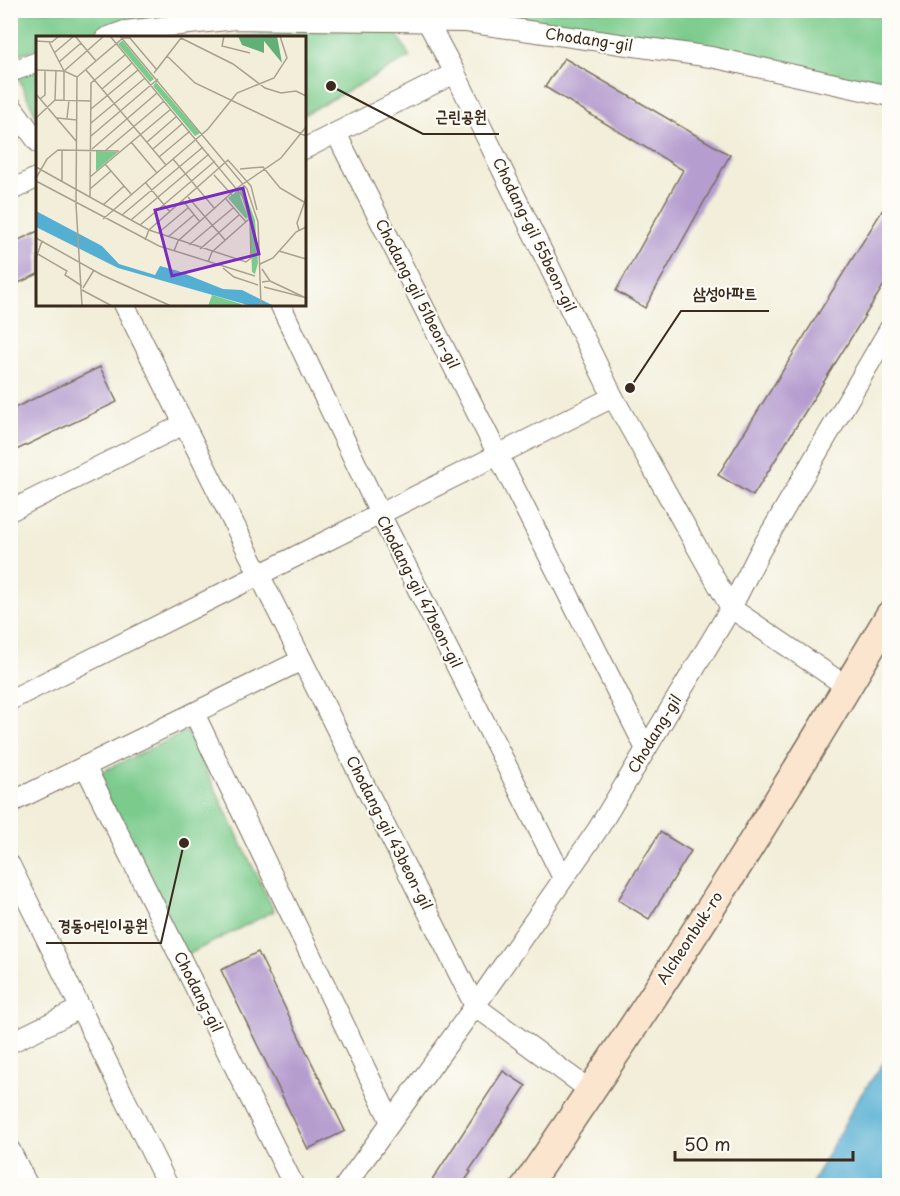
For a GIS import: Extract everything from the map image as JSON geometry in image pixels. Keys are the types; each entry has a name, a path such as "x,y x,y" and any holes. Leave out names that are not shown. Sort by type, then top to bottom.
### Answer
{"street":[{"name":"Chodang-gil","path":"111,36 125,31 236,19 466,22 711,57 890,96"},
{"name":"Chodang-gil 55beon-gil","path":"427,21 455,73 613,397 731,608"},
{"path":"10,72 36,63"},
{"path":"306,148 455,73"},
{"path":"10,104 36,139"},
{"name":"Chodang-gil 51beon-gil","path":"336,133 646,749"},
{"path":"10,191 36,178"},
{"name":"Chodang-gil 43beon-gil","path":"125,306 475,1006"},
{"name":"Chodang-gil 47beon-gil","path":"281,306 380,514 563,878"},
{"name":"Chodang-gil","path":"345,1185 475,1006 598,829 731,608 760,551 890,328"},
{"path":"10,700 613,397"},
{"path":"10,511 184,424"},
{"path":"731,608 846,686"},
{"name":"Alcheonbuk-ro","path":"526,1185 591,1091 782,794 890,615"},
{"path":"10,803 302,660"},
{"path":"194,713 390,1120"},
{"name":"Chodang-gil","path":"85,766 294,1185"},
{"path":"10,865 168,1185"},
{"path":"475,1006 591,1091"},
{"path":"10,1043 81,1008"},
{"path":"10,1150 28,1185"}],"green space":[{"path":"845,10 889,19 889,91 459,11"},
{"path":"10,11 242,11 153,19 86,36 36,36 36,49 16,55 11,45"},
{"path":"395,30 410,57 306,113 306,36 246,36 311,31"},
{"path":"36,68 36,116 16,73"},
{"path":"187,731 274,911 183,957 95,775"}],"water":[{"path":"889,1055 889,1185 811,1185 858,1099"}],"building":[{"path":"564,58 730,155 645,308 616,291 683,170 545,87"},
{"path":"890,198 890,275 753,496 718,475"},
{"path":"36,232 36,275 10,287 10,244"},
{"path":"100,367 117,402 10,453 10,410"},
{"path":"660,832 691,851 649,919 618,900"},
{"path":"258,952 345,1131 308,1149 221,970"},
{"path":"503,1071 526,1086 469,1171 471,1172 462,1185 429,1185"}],"place":[{"name":"근린공원","path":"331,86"},
{"name":"삼성아파트","path":"630,388"},
{"name":"경동어린이공원","path":"184,843"}]}
